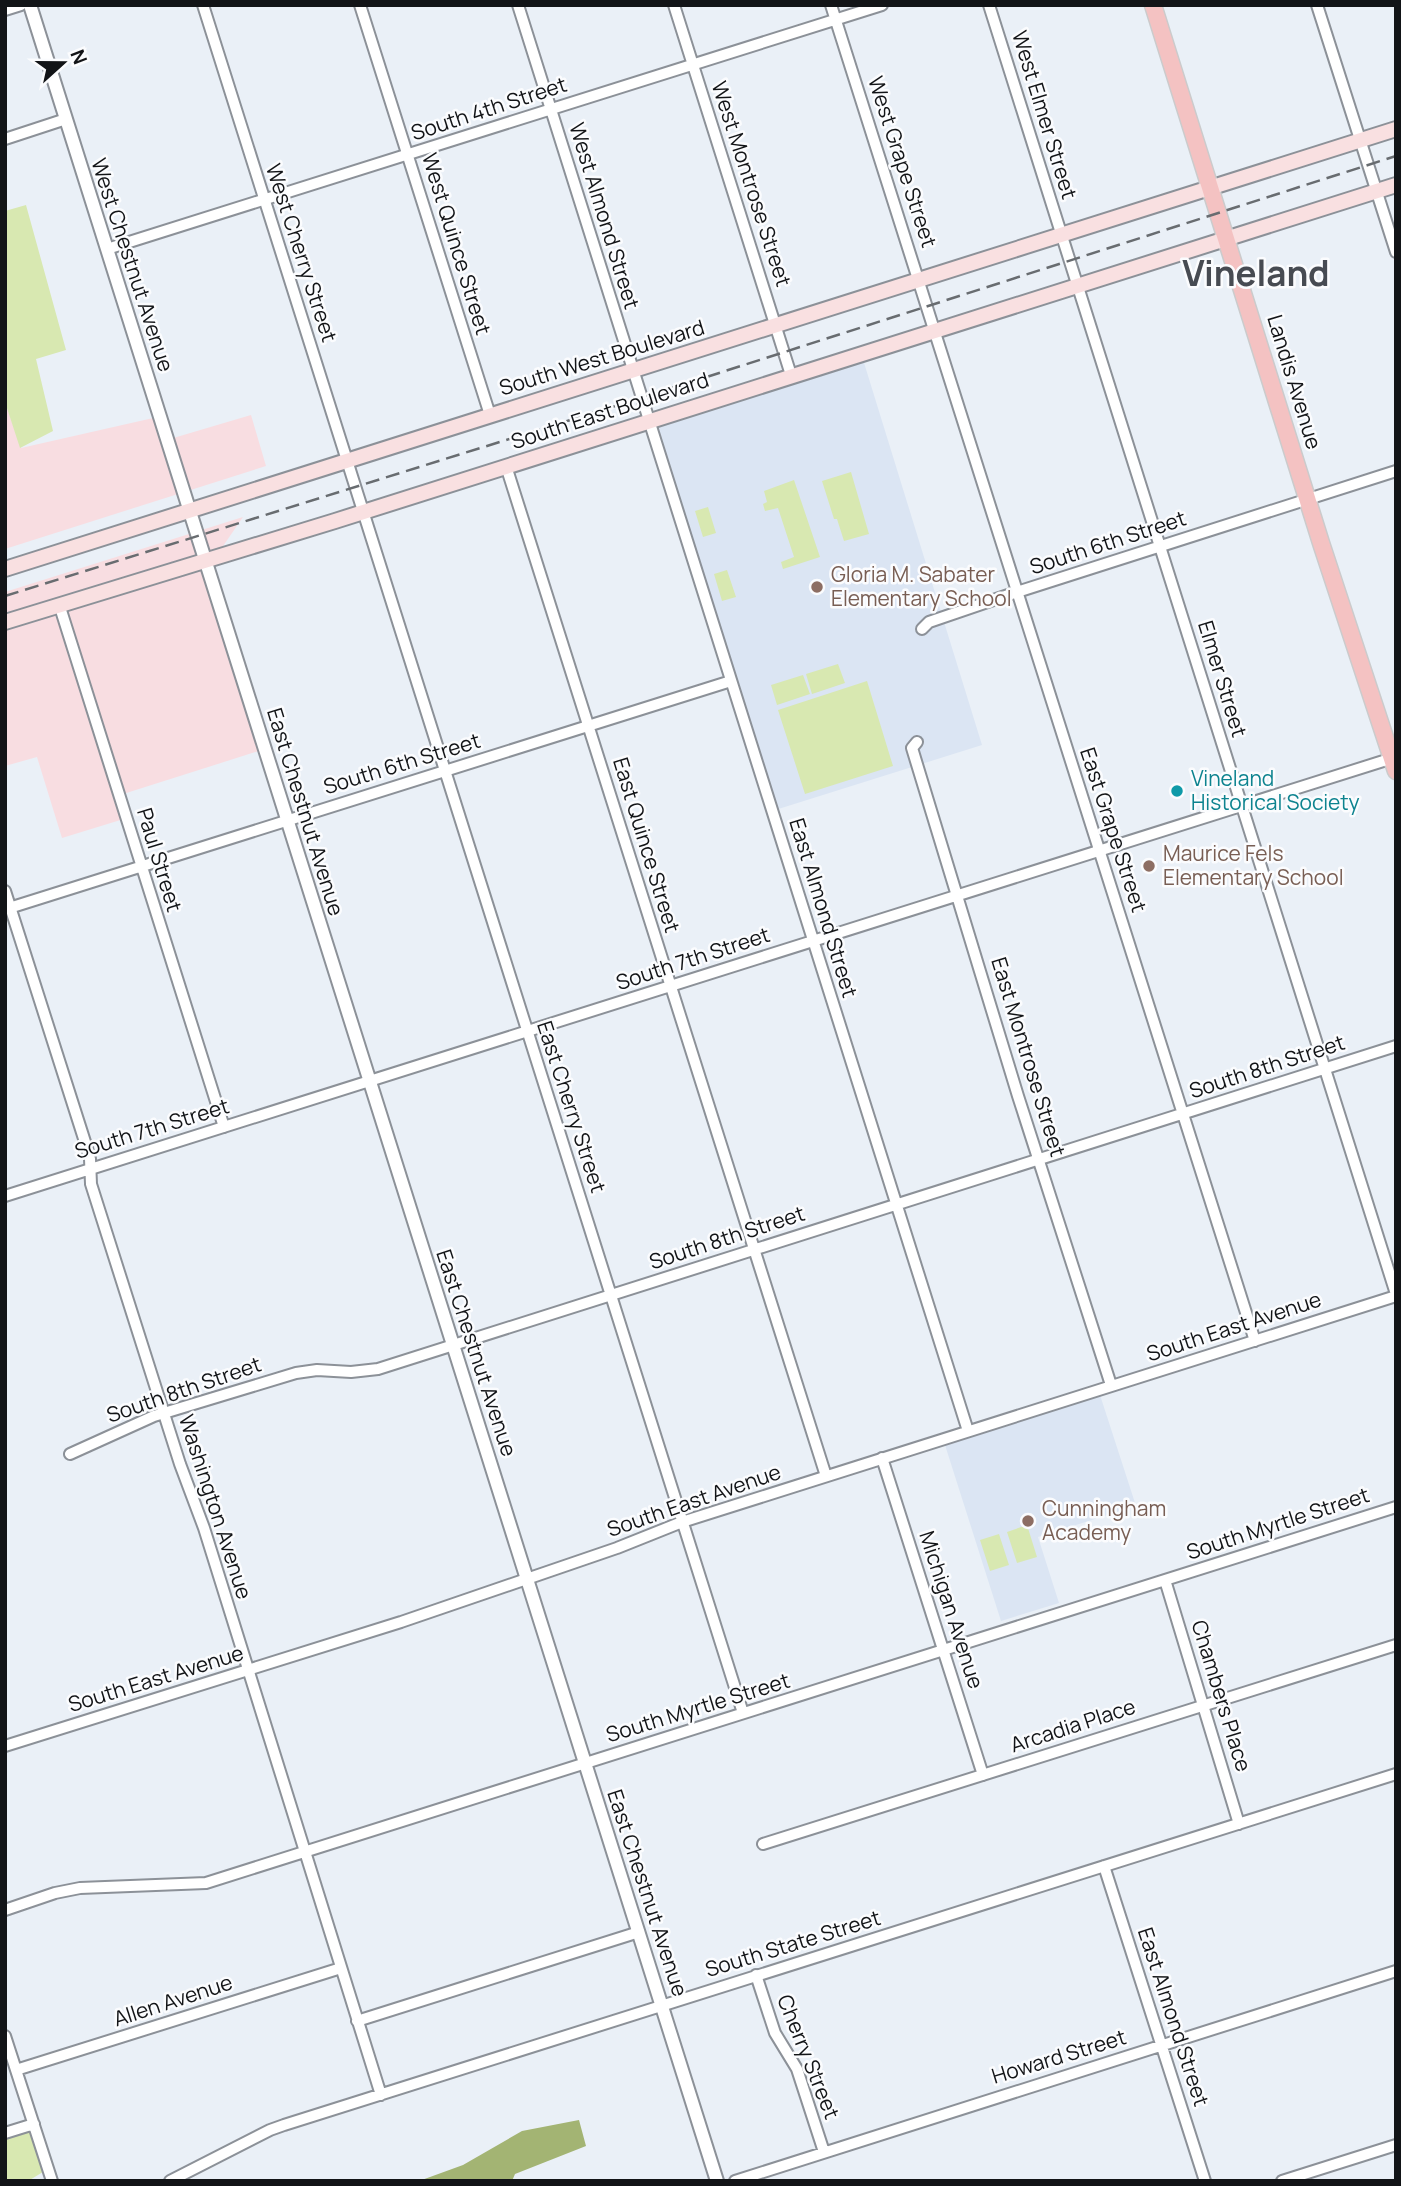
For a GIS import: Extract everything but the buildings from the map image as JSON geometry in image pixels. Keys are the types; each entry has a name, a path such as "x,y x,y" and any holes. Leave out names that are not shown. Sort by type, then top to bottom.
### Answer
{"main road":[{"name":"Landis Avenue","path":"1153,5 1308,499 1394,762"},
{"name":"South West Boulevard","path":"5,569 1396,129"},
{"name":"South East Boulevard","path":"5,622 364,512 1396,185"}],"street":[{"path":"5,10 21,5"},
{"name":"West Chestnut Avenue","path":"30,5 198,536"},
{"name":"West Cherry Street","path":"203,5 364,512"},
{"name":"West Quince Street","path":"360,5 490,415"},
{"name":"West Almond Street","path":"518,5 641,398"},
{"name":"West Montrose Street","path":"674,5 791,375"},
{"name":"West Grape Street","path":"831,5 935,330"},
{"name":"South 4th Street","path":"107,249 882,5"},
{"name":"West Elmer Street","path":"989,5 1062,236"},
{"path":"1317,5 1396,252"},
{"path":"5,139 66,119"},
{"name":"Elmer Street","path":"1062,236 1396,1295"},
{"name":"East Grape Street","path":"935,330 1255,1341"},
{"name":"East Almond Street","path":"641,398 968,1431"},
{"name":"East Quince Street","path":"506,466 826,1476"},
{"name":"South 6th Street","path":"922,629 929,622 1017,592 1396,471"},
{"name":"East Cherry Street","path":"364,512 743,1713"},
{"name":"East Chestnut Avenue","path":"198,536 717,2181"},
{"name":"Paul Street","path":"59,604 224,1127"},
{"name":"South 6th Street","path":"8,909 732,681"},
{"name":"East Montrose Street","path":"917,742 912,748 1111,1385"},
{"name":"South 7th Street","path":"5,1196 1099,850 1394,762"},
{"name":"Washington Avenue","path":"5,891 8,909 86,1145 91,1184 164,1413 204,1528 381,2095"},
{"name":"South 8th Street","path":"70,1454 164,1413 296,1373 317,1370 351,1373 378,1370 1396,1046"},
{"name":"South East Avenue","path":"5,1746 248,1671 617,1548 682,1522 1396,1295"},
{"name":"Michigan Avenue","path":"882,1458 983,1774"},
{"name":"South Myrtle Street","path":"5,1910 55,1893 80,1888 194,1885 1396,1507"},
{"name":"Chambers Place","path":"1165,1580 1240,1824"},
{"name":"Arcadia Place","path":"763,1844 1396,1645"},
{"name":"South State Street","path":"170,2181 270,2130 1396,1774"},
{"name":"East Almond Street","path":"1104,1866 1205,2181"},
{"path":"357,2021 639,1932"},
{"name":"Allen Avenue","path":"16,2070 341,1968"},
{"name":"Howard Street","path":"735,2181 1396,1972"},
{"name":"Cherry Street","path":"757,1975 775,2033 797,2069 824,2152"},
{"path":"5,2036 8,2053 52,2181"},
{"path":"5,2133 34,2124"},
{"path":"1282,2181 1396,2145"}],"shaded area":[{"name":"Gloria M. Sabater Elementary School","path":"861,353 982,745 772,811 649,420"},
{"path":"5,402 21,448 162,416 170,439 251,415 266,466 5,549"},
{"path":"243,517 208,568 265,749 120,795 127,818 62,838 37,757 5,766 5,592"},
{"name":"Cunningham Academy","path":"1100,1395 1136,1506 1038,1537 1059,1603 1001,1621 945,1445"}],"green space":[{"path":"26,205 66,350 36,359 53,431 20,448 5,402 5,211"},
{"path":"851,472 869,534 844,541 822,481"},
{"path":"794,480 820,557 783,569 781,562 794,557 778,508 765,511 763,504 767,502 764,491"},
{"path":"708,507 716,533 703,537 695,511"},
{"path":"727,570 736,597 722,601 714,574"},
{"path":"838,664 845,683 812,694 806,674"},
{"path":"803,675 810,694 777,705 771,685"},
{"path":"867,681 893,766 805,794 778,710"},
{"path":"1027,1525 1037,1557 1017,1563 1007,1532"},
{"path":"999,1534 1009,1565 990,1571 980,1540"},
{"path":"579,2120 586,2146 515,2174 512,2181 419,2181 463,2165 522,2131"},
{"path":"30,2131 43,2172 28,2181 5,2181 5,2138"}],"railway":[{"path":"5,596 641,398 1396,156"}],"place":[{"name":"Gloria M. Sabater Elementary School","path":"817,587"},
{"name":"Vineland Historical Society","path":"1177,791"},
{"name":"Maurice Fels Elementary School","path":"1149,866"},
{"name":"Cunningham Academy","path":"1028,1521"}],"district":[{"name":"Vineland","path":"1256,274"}]}
